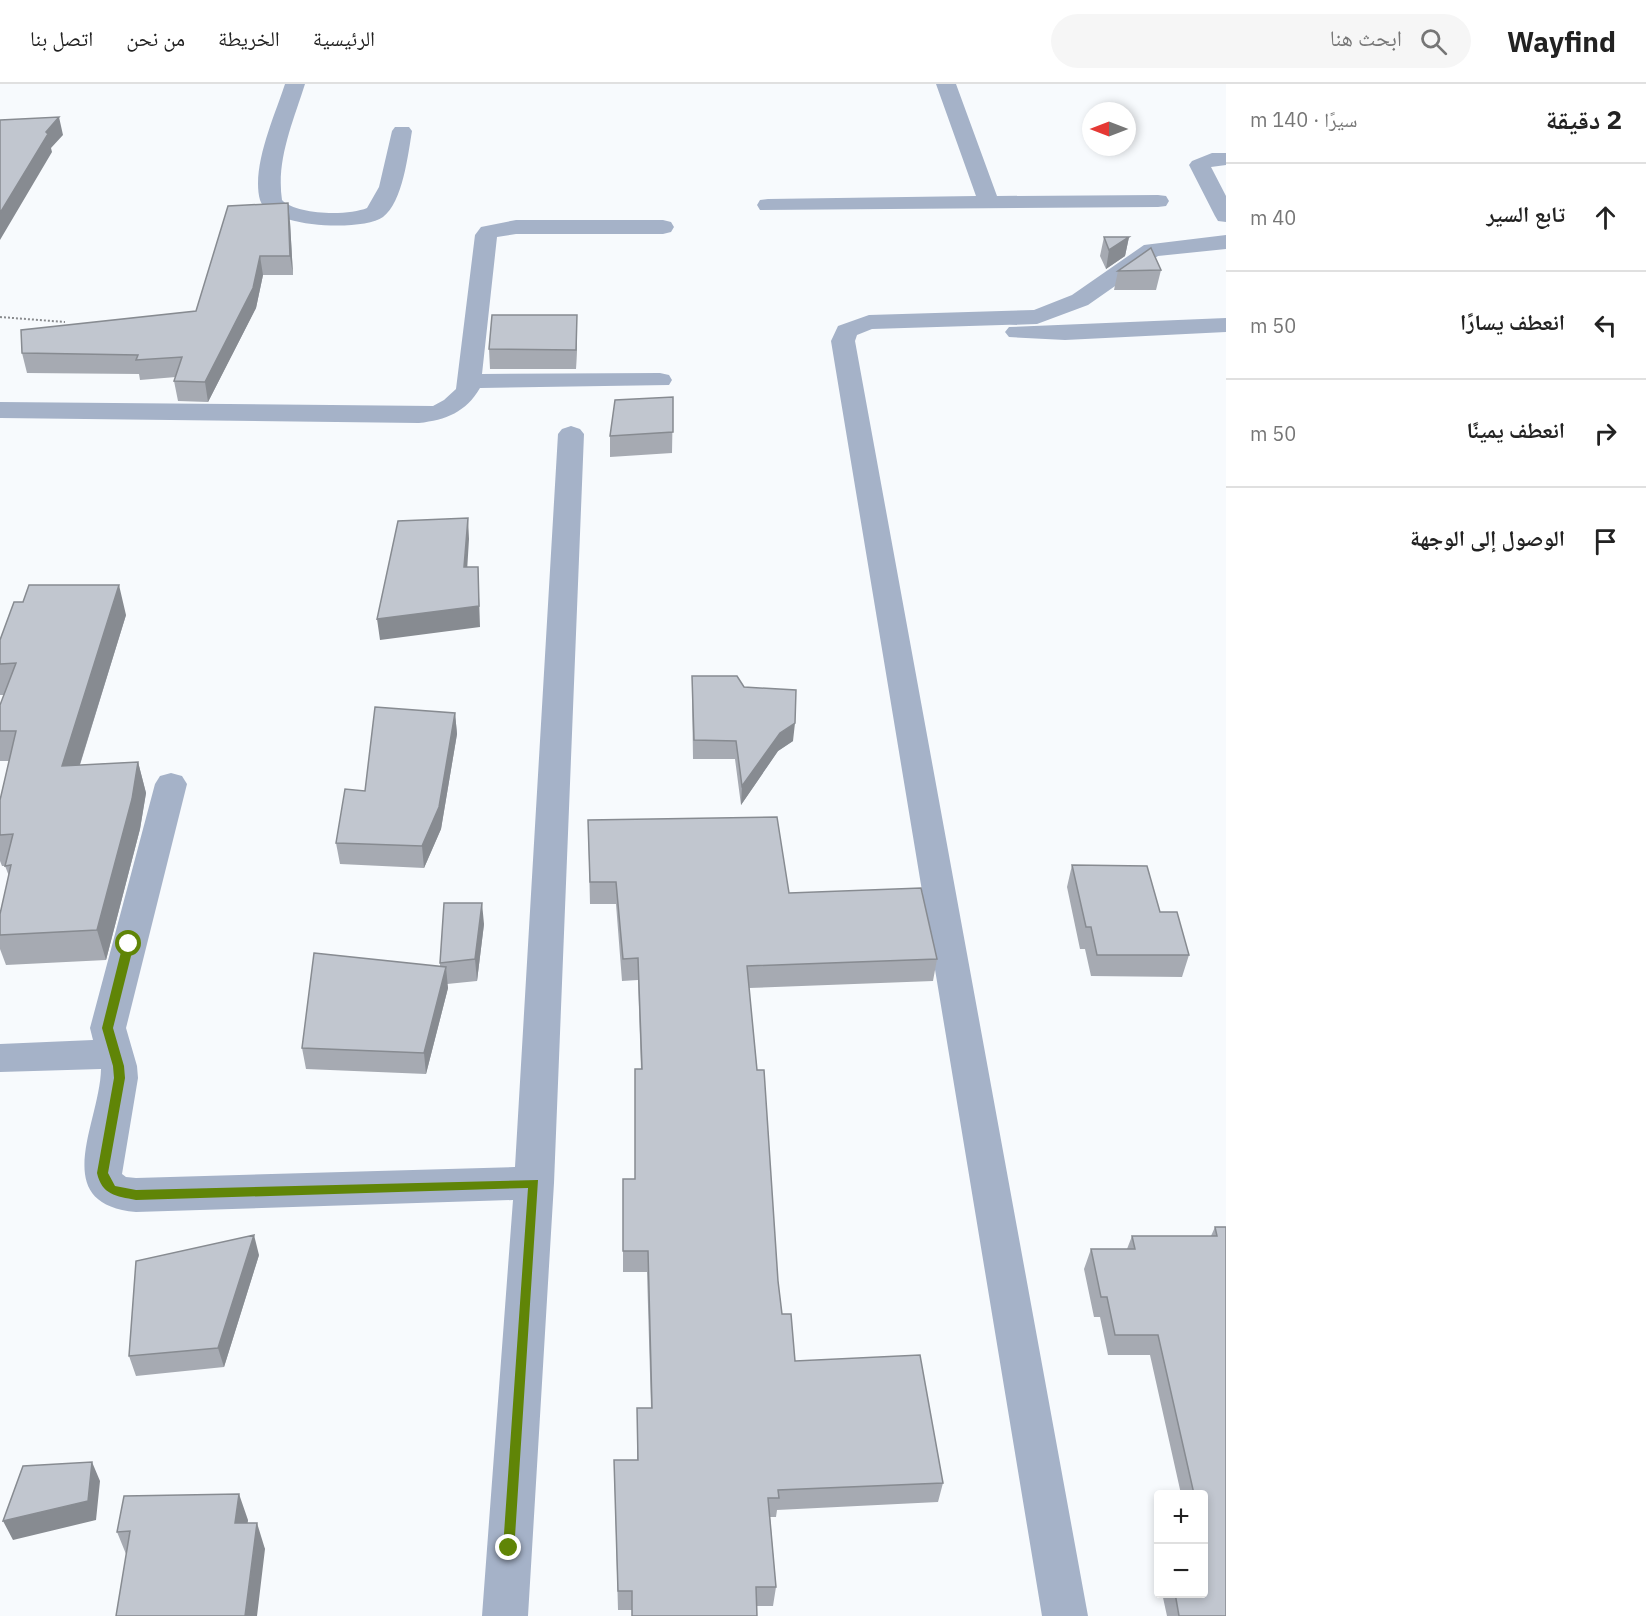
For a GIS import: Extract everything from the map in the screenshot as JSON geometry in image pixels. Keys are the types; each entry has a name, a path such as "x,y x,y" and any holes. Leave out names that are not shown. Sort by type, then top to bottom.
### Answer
{"street":[{"path":"295,84 270,176 271,201 274,208 285,214 358,219 376,213 385,202 402,131"},
{"path":"946,84 989,202"},
{"path":"1226,159 1212,159 1199,165 1226,216"},
{"path":"768,205 1158,201"},
{"path":"0,410 432,415 445,412 460,402 469,381 486,236 489,232 516,227 663,227"},
{"path":"1065,1616 843,341 846,331 869,322 1037,317 1080,300 1152,250 1226,242"},
{"path":"982,320 1004,329 1042,334 1226,325"},
{"path":"469,381 660,380"},
{"path":"505,1616 534,1183 571,434"},
{"path":"171,784 108,1028 119,1066 119,1091 102,1173 111,1190 123,1194 534,1183"},
{"path":"0,1058 115,1054"}],"path":[{"path":"0,317 65,322"}],"building":[{"path":"59,117 46,132 48,134 0,213 0,120"},
{"path":"288,203 290,256 260,256 253,288 205,382 174,381 182,357 136,360 138,355 22,353 21,330 196,311 228,206"},
{"path":"1104,237 1129,237 1109,250"},
{"path":"1151,248 1161,270 1118,271"},
{"path":"492,315 577,315 576,350 489,349"},
{"path":"673,397 673,432 610,436 615,400"},
{"path":"468,518 464,567 478,567 479,606 377,619 398,521"},
{"path":"29,585 119,585 62,766 138,762 132,799 97,930 0,935 0,914 11,865 5,866 13,834 0,835 0,800 16,731 0,731 0,705 16,663 0,664 0,640 14,602 23,602"},
{"path":"692,676 737,676 744,687 796,690 795,723 780,733 742,786 736,741 694,740"},
{"path":"375,707 455,713 439,807 422,846 336,843 345,789 365,791"},
{"path":"777,817 789,893 921,888 937,959 747,966 757,1070 764,1070 782,1314 791,1314 795,1361 920,1355 943,1483 778,1490 779,1498 768,1498 776,1587 756,1587 757,1616 632,1616 632,1591 618,1591 614,1460 638,1460 637,1408 652,1408 648,1251 623,1251 623,1179 635,1179 635,1069 642,1069 638,958 623,959 616,882 590,882 588,820"},
{"path":"1072,865 1147,866 1160,912 1177,912 1189,955 1097,955 1091,927 1086,927"},
{"path":"444,903 482,903 475,959 440,963"},
{"path":"314,953 446,967 424,1053 302,1048"},
{"path":"1215,1227 1226,1227 1226,1616 1179,1616 1176,1598 1208,1598 1208,1490 1193,1490 1158,1335 1115,1335 1107,1297 1101,1297 1091,1249 1135,1249 1132,1236 1217,1236"},
{"path":"254,1235 218,1348 129,1356 136,1261"},
{"path":"92,1462 88,1501 3,1521 23,1466"},
{"path":"239,1494 235,1523 257,1523 245,1616 116,1616 130,1531 117,1532 124,1496"}],"route":[{"path":"129,944 108,1028 110,1042 119,1066 119,1091 102,1173 111,1190 136,1195 534,1183 509,1548"}]}
